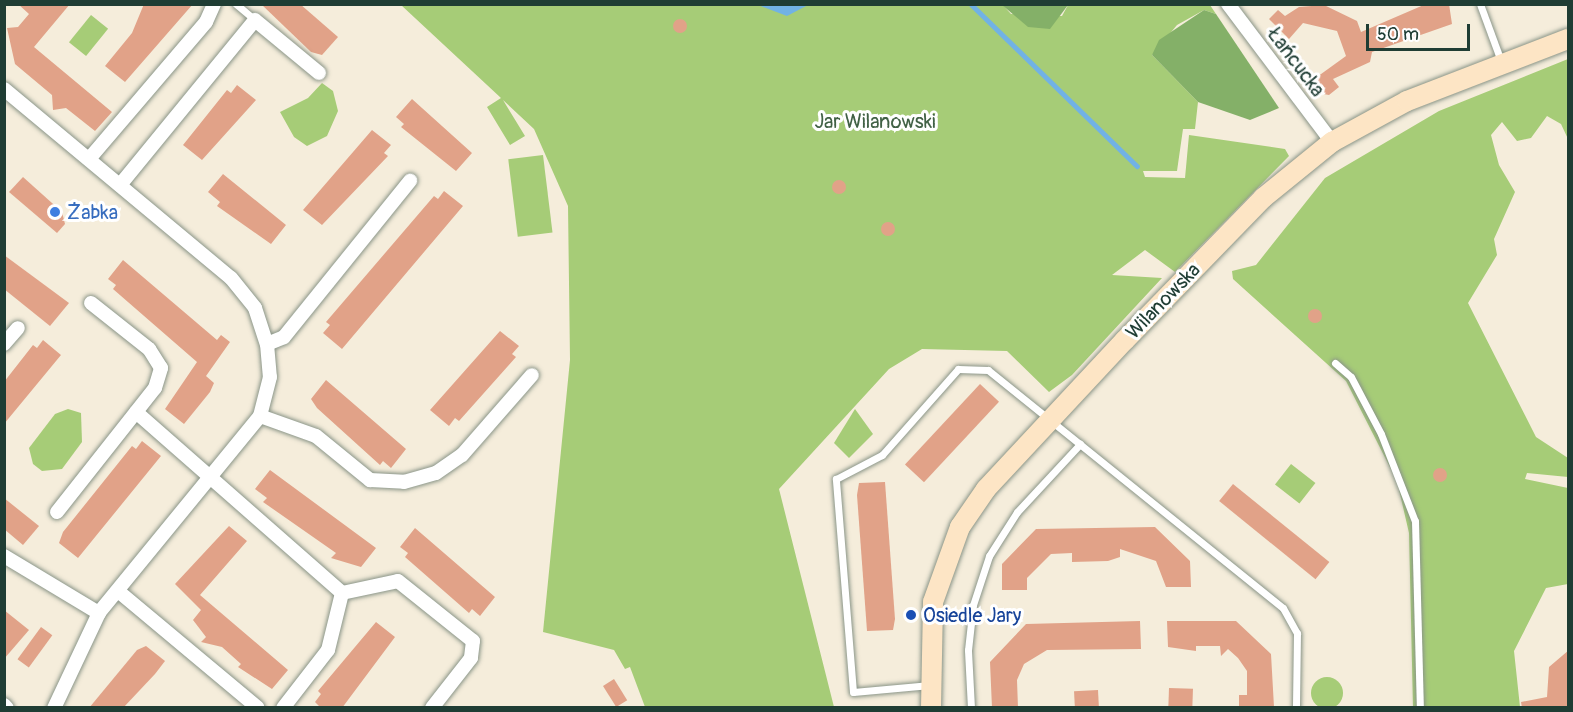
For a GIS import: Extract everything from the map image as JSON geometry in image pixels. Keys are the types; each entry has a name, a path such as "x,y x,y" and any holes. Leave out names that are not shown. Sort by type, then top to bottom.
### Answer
{"street":[{"path":"89,159 206,22 214,4"},
{"name":"Łańcucka","path":"1228,4 1332,142"},
{"path":"120,185 255,20 319,73"},
{"name":"Wilanowska","path":"930,708 930,623 948,549 986,489 1050,420 1263,198 1332,142 1407,100 1569,39"},
{"path":"4,89 231,278 255,308 267,344 270,377 260,416 99,613 54,708"},
{"path":"267,344 284,337 410,181"},
{"path":"57,512 155,388 161,368 149,349 92,303"},
{"path":"4,344 18,328"},
{"path":"260,416 316,436 370,480 404,483 436,473 462,455 532,375"},
{"path":"136,412 342,593"},
{"path":"4,556 99,613"},
{"path":"342,593 398,581 473,641 471,658 432,708"},
{"path":"118,591 258,708"},
{"path":"286,707 328,650 342,593"}],"lane":[{"path":"236,4 255,20"},
{"path":"1480,4 1502,64"},
{"path":"1335,363 1352,377 1382,434 1415,521 1420,708"},
{"path":"930,685 854,692 836,479 882,455 958,369 988,370 1283,608 1297,633 1296,708"},
{"path":"970,708 968,650 973,605 988,556 1017,512 1080,444"}],"green space":[{"name":"Jar Wilanowski","path":"1002,4 1011,14 1062,16 1068,5 1210,5 1216,14 1204,10 1177,25 1152,55 1198,102 1195,129 1183,129 1177,171 1143,171 1145,177 1185,178 1189,135 1285,149 1289,156 1175,272 1145,250 1112,275 1162,278 1072,375 1049,392 1007,351 922,349 889,369 779,489 834,707 645,707 630,667 625,669 614,650 543,632 570,360 568,206 534,129 503,100 525,136 510,145 487,107 501,98 401,5"},
{"path":"1002,5 1068,5 1050,29 1028,27"},
{"path":"1204,10 1216,14 1279,108 1250,120 1198,102 1152,55 1159,40"},
{"path":"91,15 108,29 86,56 69,42"},
{"path":"1568,59 1568,139 1561,124 1547,116 1531,138 1517,141 1502,122 1491,135 1499,165 1515,192 1494,239 1497,255 1468,303 1536,437 1568,458 1568,477 1527,473 1525,479 1568,488 1568,584 1546,588 1514,651 1520,707 1413,707 1409,533 1397,481 1346,381 1233,279 1232,271 1256,265 1325,178 1439,111"},
{"path":"322,83 333,91 338,111 327,136 307,146 294,137 280,112 308,98"},
{"path":"543,155 553,232 518,237 508,159"},
{"path":"68,409 81,413 82,442 62,469 42,471 33,464 29,448 55,414"},
{"path":"855,409 873,434 849,458 834,443"},
{"path":"1291,464 1315,483 1299,504 1275,484"},
{"path":"1327,677 1338,682 1343,693 1338,704 1327,709 1316,704 1311,693 1316,682"}],"water":[{"path":"808,4 787,16 758,5"}],"building":[{"path":"18,4 70,4 34,47 112,112 95,131 66,108 53,110 52,95 15,64 7,28 18,27 29,14"},
{"path":"144,4 193,4 125,82 105,66 132,33"},
{"path":"261,4 300,4 338,37 322,55 311,52"},
{"path":"1426,4 1449,4 1452,24 1372,52 1370,62 1333,79 1339,87 1329,95 1318,93 1310,82 1346,56 1337,31 1303,23 1289,39 1269,19 1278,10 1285,16 1299,7 1324,5 1357,21 1361,32"},
{"path":"677,19 683,19 687,26 683,33 677,33 673,29 673,23"},
{"path":"237,85 256,100 202,160 183,145 227,90 231,93"},
{"path":"412,99 472,153 456,171 401,127 404,124 396,117"},
{"path":"372,130 391,145 384,153 388,156 322,225 303,210"},
{"path":"223,174 286,225 271,244 217,206 220,202 208,192"},
{"path":"23,177 62,212 65,224 57,233 9,192"},
{"path":"836,180 842,180 846,187 842,194 836,194 832,190 832,184"},
{"path":"444,191 463,206 342,349 323,333 330,325 326,322 434,196 438,199"},
{"path":"885,222 891,222 895,229 891,236 885,236 881,232 881,226"},
{"path":"4,255 69,303 50,326 4,289"},
{"path":"123,260 217,340 221,335 230,342 206,376 214,383 210,392 184,424 165,409 197,362 113,289 116,285 108,279"},
{"path":"1312,309 1318,309 1322,316 1318,323 1312,323 1308,319 1308,313"},
{"path":"500,331 519,346 512,354 516,357 459,421 455,418 449,426 430,410"},
{"path":"43,340 61,355 4,424 4,382 33,345 37,348"},
{"path":"326,380 406,449 391,468 383,461 380,465 317,408 311,399"},
{"path":"980,384 999,402 924,482 905,464"},
{"path":"142,441 161,456 78,558 59,543 63,532 132,446 136,449"},
{"path":"1437,468 1443,468 1447,475 1443,482 1437,482 1433,478 1433,472"},
{"path":"270,470 376,548 361,567 331,558 336,553 263,502 267,498 255,489"},
{"path":"885,482 895,619 893,630 867,631 857,495 859,483"},
{"path":"1233,484 1329,562 1316,579 1219,501"},
{"path":"4,498 39,526 23,545 4,529"},
{"path":"229,526 247,541 200,595 288,670 272,689 238,667 241,664 222,647 201,642 206,637 193,620 201,610 175,584"},
{"path":"1155,527 1190,561 1191,587 1166,587 1156,561 1120,549 1120,557 1108,561 1072,562 1072,553 1051,554 1027,578 1027,590 1002,590 1002,564 1036,529"},
{"path":"415,528 495,597 480,616 472,609 469,613 405,557 408,553 400,547"},
{"path":"4,610 29,630 4,659"},
{"path":"1140,621 1141,649 1047,650 1024,664 1017,680 1018,708 992,708 990,662 1026,624"},
{"path":"1167,621 1236,621 1271,654 1274,707 1239,708 1239,695 1247,695 1247,671 1238,658 1228,649 1221,656 1220,646 1196,646 1196,651 1168,647"},
{"path":"376,622 395,637 342,708 321,708 315,702 321,694 318,691"},
{"path":"41,627 52,635 29,668 17,659"},
{"path":"146,646 165,661 155,674 123,708 89,708 137,650"},
{"path":"1569,650 1567,708 1522,708 1521,702 1547,697 1549,667"},
{"path":"614,679 627,700 616,707 603,686"},
{"path":"1169,688 1193,689 1192,708 1168,708"},
{"path":"1098,690 1099,708 1075,708 1074,691"}],"waterway":[{"path":"971,4 1137,166"}],"place":[{"name":"Żabka","path":"55,212"},
{"name":"Osiedle Jary","path":"911,615"}]}
